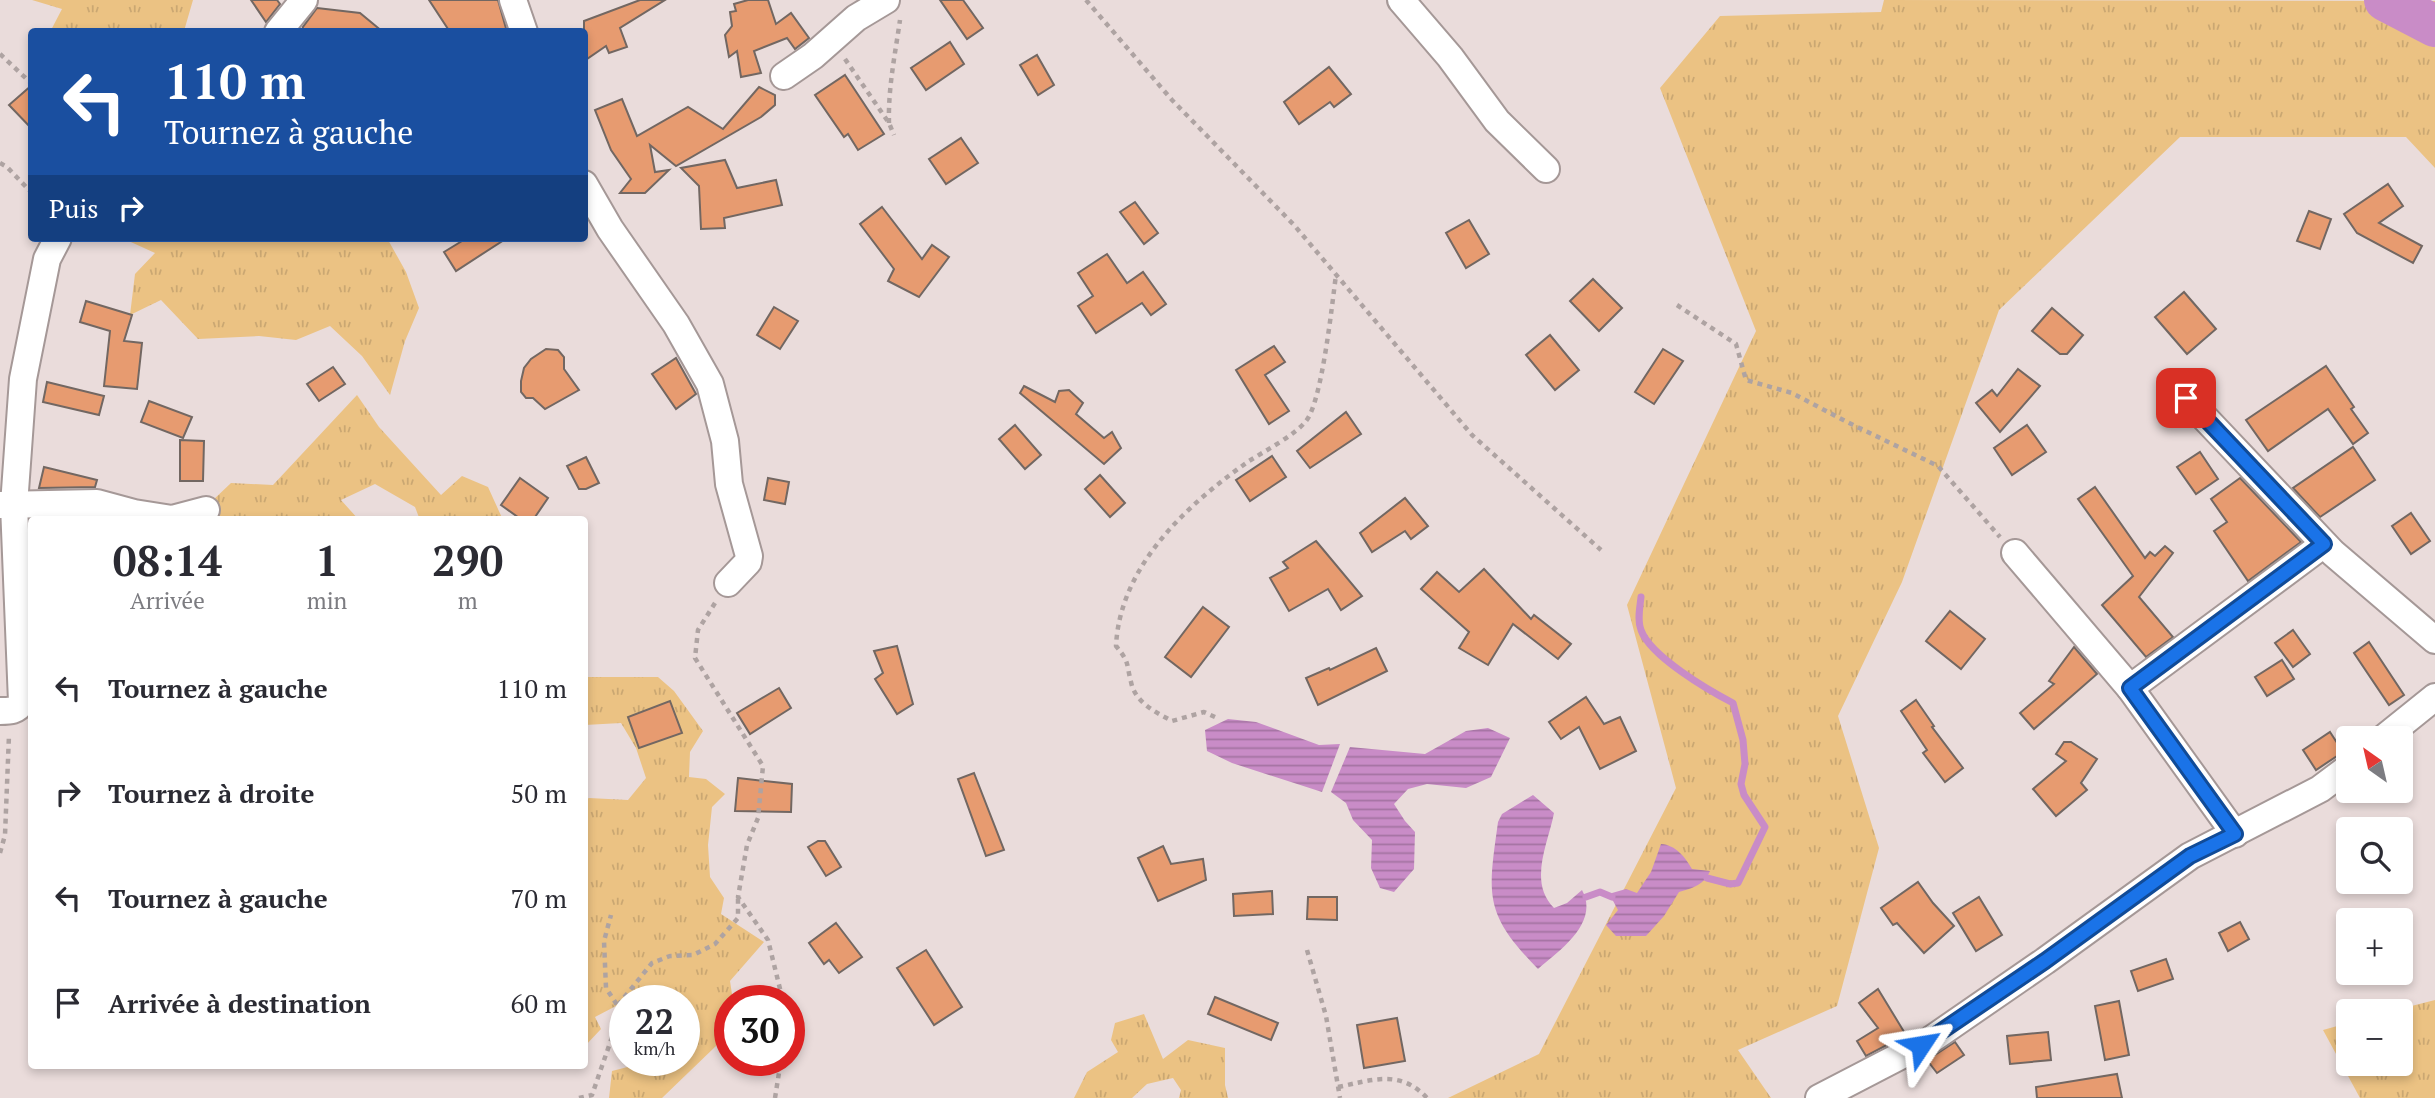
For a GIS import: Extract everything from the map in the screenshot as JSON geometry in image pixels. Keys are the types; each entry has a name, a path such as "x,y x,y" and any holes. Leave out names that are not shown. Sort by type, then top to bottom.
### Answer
{"street":[{"path":"281,28 304,0"},
{"path":"513,0 523,28"},
{"path":"1401,0 1450,58 1497,121 1546,169"},
{"path":"784,76 804,63 856,18 893,5"},
{"path":"588,191 610,229 676,324 714,392 725,441 729,484 749,556 748,562 728,583"},
{"path":"5,711 19,707 22,702 7,505 24,370 47,259 56,242"},
{"path":"2186,398 2324,544 2435,640"},
{"path":"7,505 97,503 153,516"},
{"path":"183,516 206,510"},
{"path":"2130,688 2324,544"},
{"path":"2014,553 2130,688 2235,834"},
{"path":"2399,726 2435,697"},
{"path":"1819,1098 1929,1041 2190,856 2320,789 2336,777"}],"path":[{"path":"1086,0 1172,100 1294,225 1472,435 1601,550"},
{"path":"889,123 889,86 895,61 893,5"},
{"path":"832,38 850,69 889,123 894,135"},
{"path":"0,54 28,80"},
{"path":"0,163 28,189"},
{"path":"1216,717 1204,712 1172,721 1144,703 1136,695 1131,683 1128,661 1116,646 1117,626 1129,591 1163,536 1208,491 1307,421 1319,387 1336,275"},
{"path":"1677,305 1736,344 1746,380 1792,393 1938,466 2014,553"},
{"path":"634,985 652,963 670,956 692,955 715,944 738,918 738,897 747,845 758,818 763,766 695,658 698,630 728,583"},
{"path":"0,853 5,835 5,711"},
{"path":"738,897 768,940 779,985"},
{"path":"609,992 606,988 604,941 611,915"},
{"path":"1307,950 1326,1016 1340,1098"},
{"path":"579,1098 592,1095 609,1046"},
{"path":"775,1098 778,1076"},
{"path":"1338,1087 1389,1077 1418,1088 1426,1098"}],"green space":[{"path":"32,0 193,0 185,28 52,28 62,9"},
{"path":"1884,0 2435,1 2435,168 2406,137 2180,137 1999,310 1902,582 1838,716 1879,848 1837,1006 1738,1050 1771,1098 1448,1098 1539,1054 1676,788 1627,605 1756,331 1660,88 1720,16 1881,12"},
{"path":"131,242 389,242 406,272 419,308 405,341 390,395 362,356 330,326 296,340 259,336 198,339 161,300 130,315 135,274 155,253"},
{"path":"357,395 379,427 441,495 462,476 488,487 501,516 418,516 415,507 375,484 341,500 355,516 196,516 231,483 273,485"},
{"path":"588,677 658,677 674,691 703,731 690,752 689,777 706,779 725,794 712,807 708,845 710,877 724,898 721,914 764,942 730,981 731,985 714,985 714,1048 700,1061 700,985 609,985 609,1010 595,1017 601,1029 588,1043 588,798 628,800 646,778 636,748 621,723 588,725"},
{"path":"2435,1000 2435,1098 2360,1098 2348,1076 2413,1076 2413,1006"},
{"path":"1144,1014 1163,1059 1188,1040 1225,1048 1225,1085 1228,1098 1179,1098 1181,1090 1173,1078 1147,1084 1132,1098 1074,1098 1087,1072 1118,1052 1111,1040 1115,1023"},
{"path":"2336,1026 2336,1054 2323,1030"},
{"path":"611,1076 685,1076 662,1098 609,1098"}],"shaded area":[{"path":"1228,719 1256,722 1319,745 1340,744 1322,792 1232,763 1207,751 1205,730"},
{"path":"1488,728 1510,738 1491,777 1466,788 1427,784 1408,789 1394,804 1415,832 1414,869 1394,892 1380,888 1371,868 1372,840 1353,820 1346,803 1331,792 1350,747 1425,754 1466,731"},
{"path":"1533,795 1554,813 1542,862 1542,887 1546,898 1554,908 1567,903 1582,890 1586,902 1586,914 1575,935 1538,969 1507,933 1494,902 1492,886 1498,822 1502,814"},
{"path":"1661,844 1676,849 1692,869 1710,871 1708,876 1701,883 1679,892 1664,916 1646,936 1616,936 1606,925 1618,910 1612,893 1626,889 1637,893 1651,872"}],"building":[{"path":"251,0 277,0 280,4 266,22"},
{"path":"429,0 498,0 506,28 447,28"},
{"path":"640,0 665,0 620,28 627,47 609,53 606,46 588,58 588,28 584,28 584,21"},
{"path":"748,0 768,0 776,24 791,13 809,38 795,49 787,38 754,51 761,73 741,77 737,51 729,57 725,35 732,26 730,12 736,11 734,4"},
{"path":"940,0 963,0 983,28 967,39"},
{"path":"317,8 360,13 378,28 303,28"},
{"path":"950,42 964,64 926,90 911,68"},
{"path":"1037,55 1054,85 1038,95 1020,65"},
{"path":"1329,67 1351,94 1334,107 1330,102 1299,124 1284,102"},
{"path":"845,75 884,134 858,150 848,134 844,137 815,95"},
{"path":"759,87 775,95 775,105 761,117 676,166 650,145 655,172 669,170 645,193 620,193 631,179 611,150 595,110 622,99 637,136 688,107 723,129"},
{"path":"28,88 28,125 9,105"},
{"path":"961,138 978,163 946,184 929,159"},
{"path":"725,160 737,188 776,180 782,205 724,218 725,228 701,229 699,186 681,168"},
{"path":"2388,184 2403,206 2379,223 2422,246 2413,263 2357,233 2344,214"},
{"path":"1135,202 1158,233 1144,244 1120,212"},
{"path":"882,207 922,259 932,245 949,257 919,297 888,281 894,269 860,224"},
{"path":"2309,211 2331,219 2320,249 2297,241"},
{"path":"1469,220 1489,254 1466,268 1446,233"},
{"path":"460,242 501,242 456,271 444,252"},
{"path":"1107,254 1127,283 1143,272 1166,304 1151,315 1142,303 1096,333 1078,306 1093,296 1078,273"},
{"path":"1593,279 1622,308 1599,331 1570,301"},
{"path":"2184,292 2216,329 2187,354 2155,317"},
{"path":"86,301 132,315 124,341 142,343 137,389 104,386 110,331 80,322"},
{"path":"774,307 798,321 780,349 757,335"},
{"path":"2052,308 2083,335 2067,354 2060,354 2032,331"},
{"path":"1550,335 1579,370 1555,390 1526,355"},
{"path":"1274,346 1285,362 1265,375 1289,411 1269,424 1236,370"},
{"path":"546,349 558,350 564,357 564,369 579,390 545,409 533,398 526,398 521,392 521,381 524,368 531,359"},
{"path":"1663,349 1683,361 1654,404 1635,392"},
{"path":"676,358 696,394 676,409 652,374"},
{"path":"2326,366 2368,433 2353,444 2328,409 2268,451 2246,420"},
{"path":"333,367 345,384 319,401 307,384"},
{"path":"2018,369 2040,386 2000,432 1976,403 1992,390 1997,396"},
{"path":"47,382 104,396 99,415 43,402"},
{"path":"1024,386 1055,402 1059,391 1069,390 1083,403 1076,414 1104,438 1112,432 1121,448 1104,464 1020,393"},
{"path":"149,401 192,417 183,438 141,422"},
{"path":"1346,412 1361,434 1310,468 1297,451"},
{"path":"1015,425 1041,455 1025,469 999,439"},
{"path":"2027,425 2046,452 2012,475 1994,448"},
{"path":"180,440 204,441 203,481 180,481"},
{"path":"2353,447 2375,480 2320,517 2293,488"},
{"path":"2200,452 2218,479 2196,494 2177,467"},
{"path":"1272,456 1286,477 1250,501 1236,480"},
{"path":"586,457 599,483 579,489 567,466"},
{"path":"44,467 97,480 95,487 39,488"},
{"path":"1100,475 1125,503 1110,517 1085,489"},
{"path":"520,478 548,498 536,516 516,516 501,505"},
{"path":"768,478 789,482 785,504 764,500"},
{"path":"2240,478 2301,542 2248,581 2214,531 2227,522 2211,499"},
{"path":"2095,487 2145,558 2150,552 2155,556 2165,546 2173,553 2139,597 2173,637 2146,657 2102,605 2133,576 2078,499"},
{"path":"1405,498 1428,526 1411,539 1405,531 1372,552 1360,533"},
{"path":"2411,513 2430,541 2411,554 2392,526"},
{"path":"1316,541 1362,596 1341,610 1328,589 1289,611 1270,578 1288,568 1283,562"},
{"path":"1484,569 1531,619 1534,615 1571,644 1558,659 1513,624 1488,665 1459,648 1469,632 1421,589 1437,572 1459,592"},
{"path":"1203,607 1229,627 1191,677 1165,657"},
{"path":"1950,611 1985,639 1961,669 1926,641"},
{"path":"2293,630 2310,654 2293,667 2275,643"},
{"path":"2369,642 2404,695 2389,705 2354,653"},
{"path":"897,646 913,704 897,714 875,679 883,673 874,651"},
{"path":"2074,647 2097,674 2034,729 2020,713 2054,684 2049,681"},
{"path":"1376,648 1387,671 1318,705 1306,678 1329,668 1330,670"},
{"path":"2282,660 2294,679 2267,696 2255,677"},
{"path":"779,688 791,708 750,734 737,713"},
{"path":"1586,697 1604,724 1620,717 1636,751 1600,769 1579,727 1561,739 1549,722"},
{"path":"1916,700 1934,726 1932,727 1963,768 1945,782 1923,753 1927,750 1901,711"},
{"path":"670,701 682,733 639,748 628,717"},
{"path":"2330,732 2336,741 2336,757 2316,770 2303,750"},
{"path":"2064,742 2071,742 2097,759 2081,783 2087,790 2056,816 2033,789 2066,761 2056,754"},
{"path":"974,773 1004,850 986,856 958,779"},
{"path":"738,778 792,784 791,812 735,811"},
{"path":"818,841 825,841 841,867 826,876 808,847"},
{"path":"1163,846 1171,864 1203,859 1206,880 1158,901 1138,858"},
{"path":"1918,882 1954,926 1924,953 1897,923 1893,925 1881,908"},
{"path":"1272,891 1273,914 1234,916 1233,894"},
{"path":"1308,897 1337,897 1337,920 1307,919"},
{"path":"1979,897 2002,935 1976,951 1953,913"},
{"path":"2240,922 2249,939 2228,951 2219,933"},
{"path":"836,923 862,957 839,973 829,960 824,964 809,943"},
{"path":"926,950 962,1007 934,1025 897,968"},
{"path":"2166,959 2173,979 2138,991 2131,971"},
{"path":"1878,989 1906,1035 1866,1056 1857,1041 1878,1028 1859,1003"},
{"path":"1215,997 1278,1023 1271,1040 1208,1014"},
{"path":"2119,1001 2129,1055 2105,1060 2095,1006"},
{"path":"1397,1018 1405,1061 1364,1068 1357,1025"},
{"path":"2048,1032 2051,1060 2010,1064 2007,1036"},
{"path":"1955,1042 1964,1055 1937,1073 1927,1060"},
{"path":"2117,1074 2122,1098 2037,1098 2036,1087"}],"waterway":[{"path":"2385,0 2435,26"},
{"path":"1641,597 1641,630 1656,651 1709,690 1733,703 1743,740 1745,764 1741,784 1744,795 1765,827 1738,883 1730,884 1707,878"},
{"path":"1586,897 1600,892 1612,897"}],"route":[{"path":"1921,1045 2045,961 2190,856 2235,834 2130,688 2324,544 2186,398"}]}
